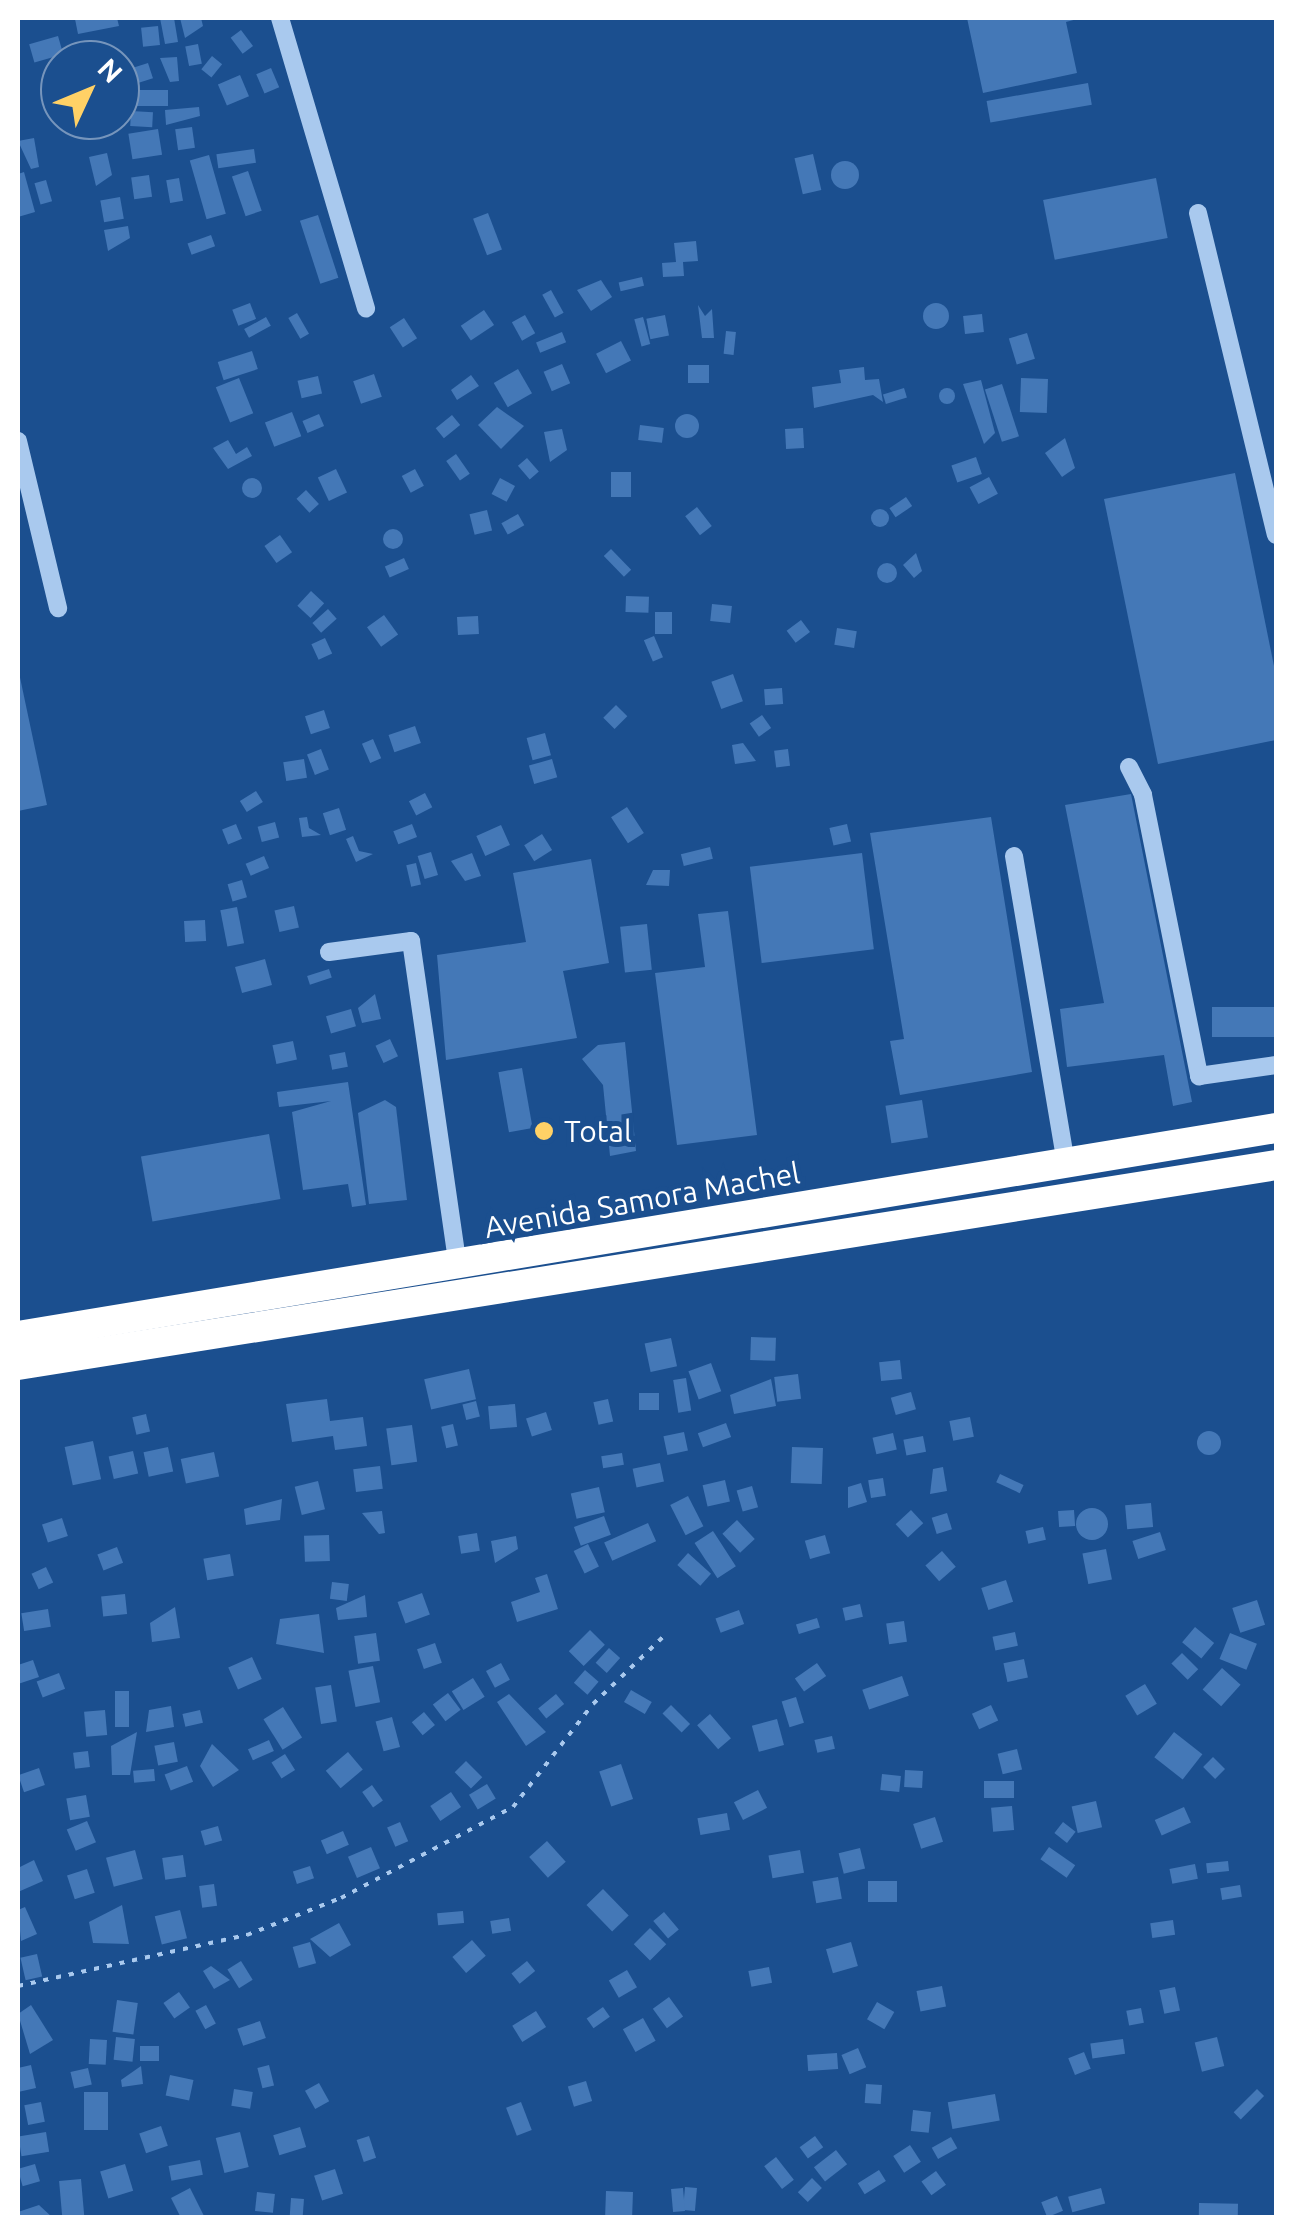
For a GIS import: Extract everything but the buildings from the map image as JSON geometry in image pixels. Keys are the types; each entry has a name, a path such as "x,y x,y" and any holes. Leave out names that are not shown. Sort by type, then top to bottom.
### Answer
{"highway":[{"name":"Avenida Samora Machel","path":"18,1336 1276,1128"},
{"name":"Avenida Samora Machel","path":"18,1365 1276,1165"}],"street":[{"path":"280,18 366,309"},
{"path":"1198,214 1276,535"},
{"path":"18,441 58,608"},
{"path":"1129,768 1143,794 1199,1076 1276,1065"},
{"path":"1014,856 1066,1164"},
{"path":"330,952 411,941 458,1266"}],"path":[{"path":"18,1986 247,1935 341,1898 513,1807 593,1704 667,1633"}],"place":[{"name":"Total","path":"544,1131"}]}
